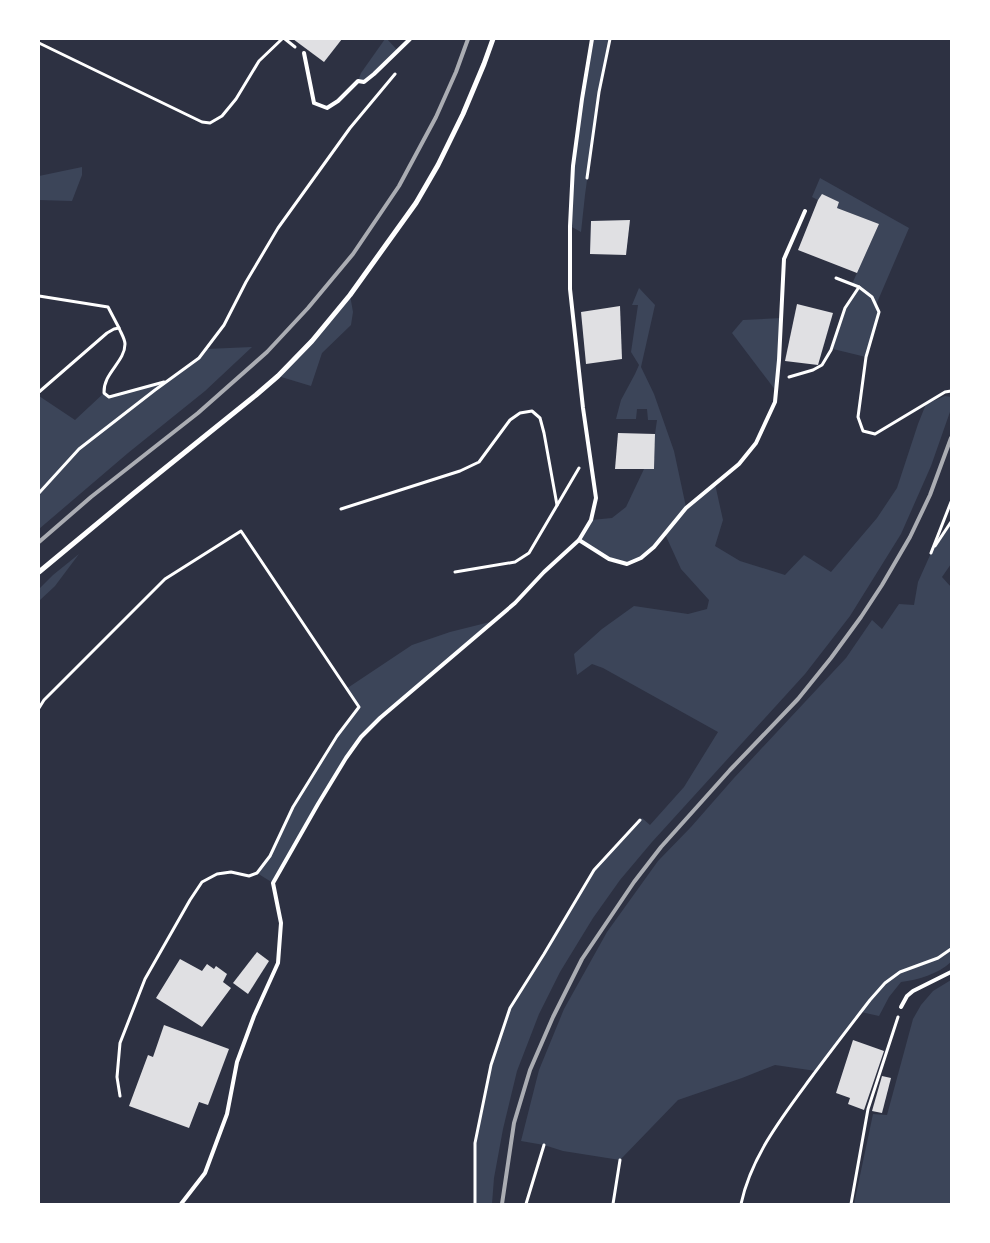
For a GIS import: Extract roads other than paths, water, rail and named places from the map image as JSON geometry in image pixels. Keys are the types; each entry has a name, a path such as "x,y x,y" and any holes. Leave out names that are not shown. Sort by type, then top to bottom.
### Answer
{"street":[{"path":"39,572 256,395 278,376 312,341 350,296 416,203 438,165 463,114 484,64 492,39"}],"lane":[{"path":"304,53 314,103 327,108 338,101 358,81 364,82 374,74 410,39"},
{"path":"181,1204 205,1173 227,1114 237,1062 254,1016 278,963 281,923 273,883 318,804 361,737 380,718 515,603 578,540 590,520 596,498 583,408 570,288 570,226 574,166 592,39"},
{"path":"578,540 609,559 627,564 641,558 654,548 686,508 739,464 756,443 775,402 782,318 784,259 806,211"},
{"path":"901,1007 912,991 951,972"}],"railway":[{"path":"39,542 91,497 198,413 267,352 308,308 353,254 399,186 436,117 468,39"},
{"path":"502,1204 514,1123 530,1070 553,1017 582,959 634,882 661,847 730,770 798,699 861,617 910,537 930,495 951,438"}]}
